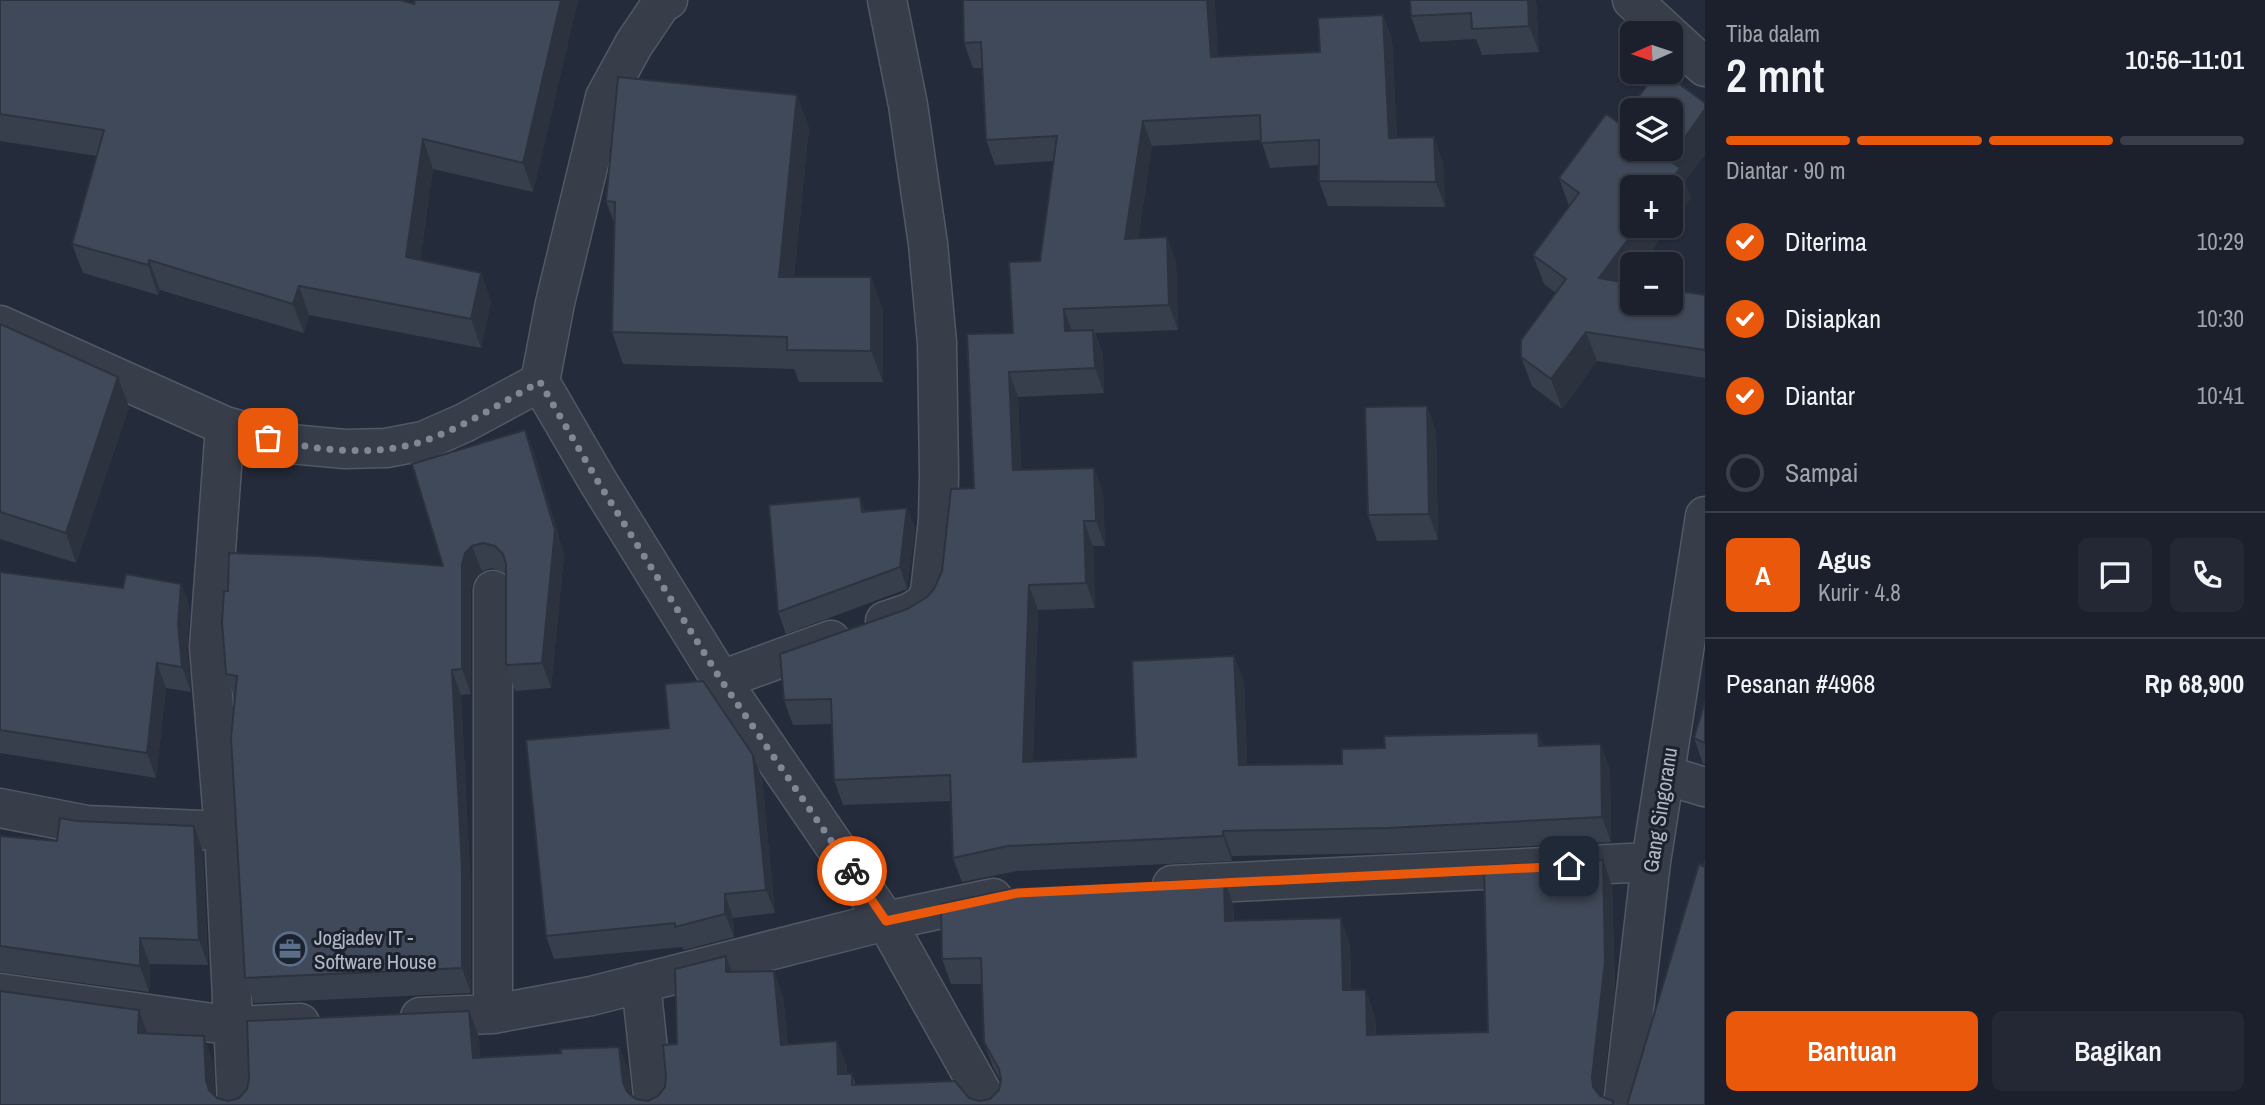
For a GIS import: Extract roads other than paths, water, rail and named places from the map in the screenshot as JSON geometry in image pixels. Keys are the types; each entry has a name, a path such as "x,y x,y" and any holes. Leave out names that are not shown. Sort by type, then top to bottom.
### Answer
{"street":[{"path":"668,0 661,4 634,44 605,97 555,303 540,382 597,480 721,680 886,921 989,1105"},
{"path":"721,680 909,612 924,604 930,592 938,520 937,343 928,244 908,105 887,0"},
{"path":"1632,0 1655,21"},
{"path":"1684,48 1705,67"},
{"path":"0,325 225,426 290,443 345,449 386,448 423,441 464,423 540,382"},
{"path":"225,426 209,648 224,831 237,1105"},
{"name":"Gang Singoranu","path":"1623,1105 1651,862 1705,516"},
{"path":"493,590 493,1014"},
{"path":"1665,775 1705,787"},
{"path":"0,808 87,825 224,831"},
{"path":"1142,887 1651,862"},
{"path":"384,1019 493,1014 591,996 886,921 1032,892"},
{"path":"641,983 654,1105"},
{"path":"0,993 234,1026 329,1022"}],"place":[{"name":"Jogjadev IT - Software House","path":"290,949"}]}
